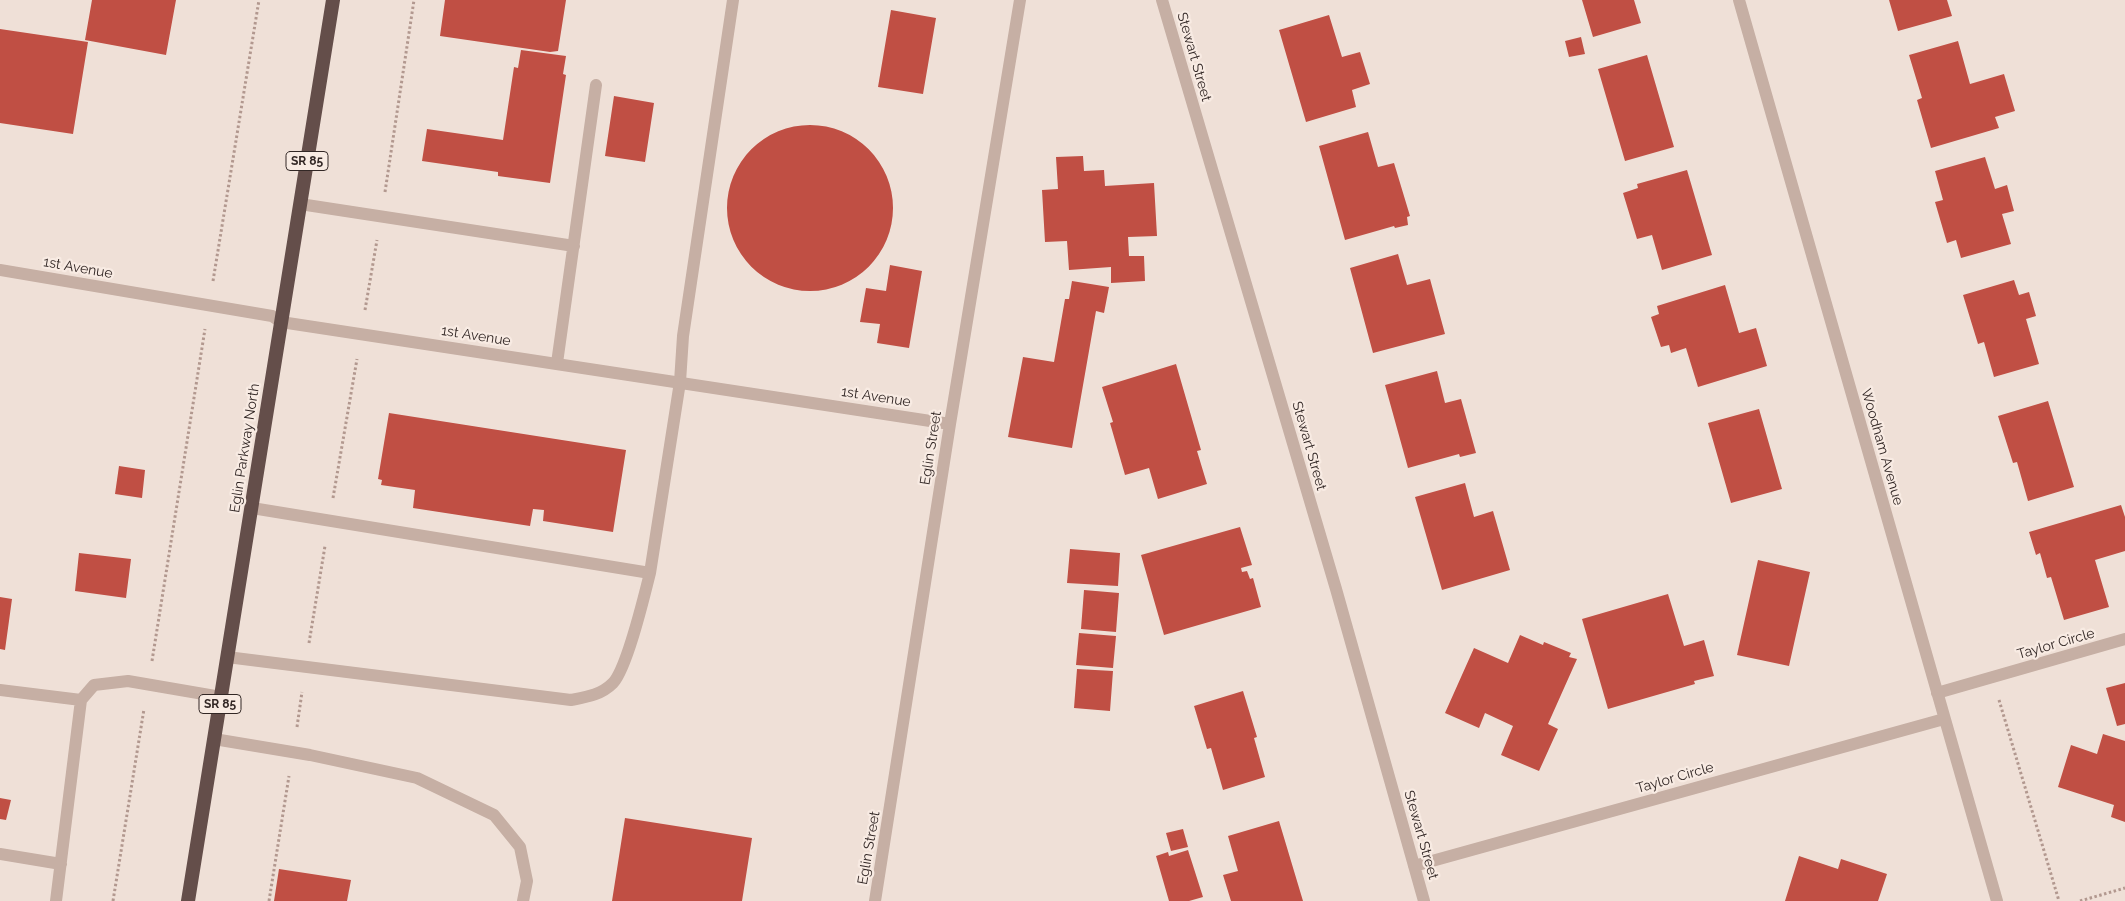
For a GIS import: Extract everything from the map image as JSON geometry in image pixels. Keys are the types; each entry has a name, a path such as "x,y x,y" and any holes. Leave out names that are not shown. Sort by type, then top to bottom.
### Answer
{"highway":[{"name":"Eglin Parkway North","path":"188,901 333,0"}],"street":[{"path":"228,657 571,700 596,696 614,682 624,664 650,573 680,382 683,336 733,0"},
{"name":"Eglin Street","path":"875,901 950,424 1020,0"},
{"name":"Stewart Street","path":"1162,0 1333,579 1424,901"},
{"name":"Woodham Avenue","path":"1739,0 1997,901"},
{"path":"557,363 596,85"},
{"path":"300,204 574,246"},
{"name":"1st Avenue","path":"0,270 272,316 281,322 950,424"},
{"path":"252,508 650,573"},
{"name":"Taylor Circle","path":"1937,693 2125,639"},
{"path":"56,901 81,700 94,685 128,681 221,697"},
{"path":"0,690 81,700"},
{"name":"Taylor Circle","path":"1414,866 1944,719"},
{"path":"214,739 293,752 417,778 494,815 520,847 527,881 523,901"},
{"path":"0,854 61,864"}],"path":[{"path":"113,901 259,0"},
{"path":"269,901 329,520 381,217 414,0"},
{"path":"1993,678 2059,901"},
{"path":"2080,901 2125,888"}],"building":[{"path":"92,0 176,0 166,55 85,40"},
{"path":"445,0 566,0 558,51 550,52 440,36"},
{"path":"1582,0 1634,0 1641,23 1593,37"},
{"path":"1889,0 1947,0 1952,16 1898,31"},
{"path":"891,10 936,18 923,94 878,87"},
{"path":"1329,15 1342,57 1360,52 1370,84 1352,90 1356,107 1306,122 1279,30"},
{"path":"0,29 88,42 73,134 0,123"},
{"path":"1581,37 1585,54 1569,57 1565,41"},
{"path":"1958,41 1970,84 2004,74 2015,111 1995,117 1999,128 1931,148 1917,100 1922,98 1909,55"},
{"path":"521,50 566,56 563,74 566,75 550,183 498,176 498,172 422,161 427,129 503,140 514,67 518,68"},
{"path":"1647,55 1674,147 1625,161 1598,69"},
{"path":"614,96 654,103 645,162 605,156"},
{"path":"810,125 834,129 849,135 874,156 883,169 889,184 893,208 889,232 883,247 862,272 849,281 834,287 810,291 786,287 771,281 746,260 737,247 731,232 727,208 731,184 737,169 758,144 771,135 786,129"},
{"path":"1368,132 1378,167 1394,163 1410,216 1407,217 1408,225 1395,228 1394,226 1345,240 1319,146"},
{"path":"1083,156 1084,171 1104,170 1105,186 1154,183 1157,236 1128,237 1129,256 1144,256 1145,281 1111,283 1111,267 1069,270 1067,241 1045,242 1042,190 1058,189 1056,157"},
{"path":"1985,157 1995,189 2007,185 2014,211 2002,214 2011,244 1961,258 1956,240 1947,243 1935,202 1943,200 1935,171"},
{"path":"1687,170 1712,255 1662,270 1652,235 1637,239 1623,193 1638,188 1637,184"},
{"path":"1398,254 1407,285 1430,279 1445,334 1373,353 1350,268"},
{"path":"890,265 922,271 909,348 877,343 880,324 860,322 866,288 886,291"},
{"path":"2014,280 2019,295 2029,292 2036,316 2026,319 2039,364 1994,377 1984,342 1978,344 1963,295"},
{"path":"1072,281 1109,287 1104,313 1096,311 1072,448 1008,437 1023,357 1054,362 1065,299 1069,299"},
{"path":"1725,285 1739,333 1756,328 1767,366 1698,387 1686,348 1671,353 1669,345 1661,347 1651,317 1659,314 1657,306"},
{"path":"1176,364 1201,450 1197,451 1207,484 1158,499 1149,468 1125,475 1110,423 1113,422 1102,387"},
{"path":"1437,371 1445,403 1461,399 1476,453 1460,457 1459,454 1408,468 1385,385"},
{"path":"2048,401 2074,487 2028,501 2017,462 2013,463 1998,416"},
{"path":"1759,409 1782,489 1731,503 1708,423"},
{"path":"389,413 626,450 613,532 543,521 544,510 533,509 530,526 413,508 415,490 381,485 382,480 378,479"},
{"path":"119,466 145,470 142,498 115,494"},
{"path":"1465,483 1474,517 1493,511 1510,570 1442,590 1415,497"},
{"path":"2121,505 2125,517 2125,551 2095,560 2109,607 2064,620 2051,577 2047,578 2040,553 2036,555 2029,532"},
{"path":"1240,527 1252,565 1241,568 1242,572 1247,571 1250,579 1253,578 1261,607 1164,635 1141,555"},
{"path":"1070,549 1120,553 1118,586 1067,583"},
{"path":"79,553 131,559 126,598 75,591"},
{"path":"1758,560 1810,572 1789,666 1737,655"},
{"path":"1084,590 1119,593 1116,632 1081,629"},
{"path":"1668,594 1684,646 1704,640 1714,676 1694,681 1695,684 1608,709 1582,619"},
{"path":"0,597 12,599 5,650 0,649"},
{"path":"1079,633 1116,636 1113,668 1076,665"},
{"path":"1520,635 1543,645 1544,642 1571,653 1569,657 1577,659 1548,724 1558,729 1539,771 1501,755 1513,726 1485,713 1479,728 1445,713 1474,648 1508,663"},
{"path":"1077,669 1113,671 1110,711 1074,708"},
{"path":"2125,683 2125,724 2117,726 2106,688"},
{"path":"1243,691 1257,737 1254,738 1265,777 1223,790 1211,748 1207,749 1194,706"},
{"path":"2103,734 2125,741 2125,822 2111,817 2114,805 2058,787 2071,745 2097,754"},
{"path":"0,798 11,800 6,820 0,819"},
{"path":"625,818 752,838 742,901 612,901"},
{"path":"1279,821 1303,901 1231,901 1223,875 1238,871 1228,836"},
{"path":"1183,829 1188,847 1171,851 1166,833"},
{"path":"1188,850 1203,897 1189,901 1169,901 1156,856 1168,852 1169,856"},
{"path":"1799,856 1838,869 1841,859 1887,874 1878,901 1785,901"},
{"path":"279,869 351,880 347,901 274,901"}]}
